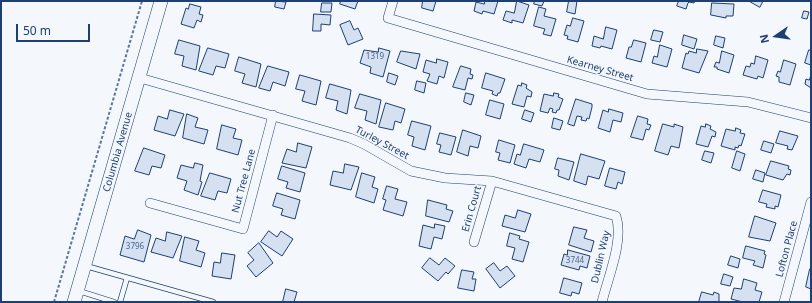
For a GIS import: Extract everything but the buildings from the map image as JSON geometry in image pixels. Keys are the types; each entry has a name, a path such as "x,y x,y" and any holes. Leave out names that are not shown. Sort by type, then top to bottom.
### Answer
{"main road":[{"name":"Columbia Avenue","path":"76,296 162,1"}],"street":[{"name":"Kearney Street","path":"393,1 388,18 647,94 748,102 811,118"},
{"name":"Turley Street","path":"140,78 350,138 411,171 445,178 492,181 616,216"},
{"name":"Nut Tree Lane","path":"150,203 243,229 273,115"},
{"name":"Erin Court","path":"474,242 492,181"},
{"name":"Lofton Place","path":"784,302 811,202"},
{"name":"Dublin Way","path":"602,302 619,238 619,225 616,216"}],"lane":[{"path":"84,266 213,302"},
{"path":"120,302 127,278"},
{"path":"76,296 114,302"}],"path":[{"path":"54,302 142,1"}]}
